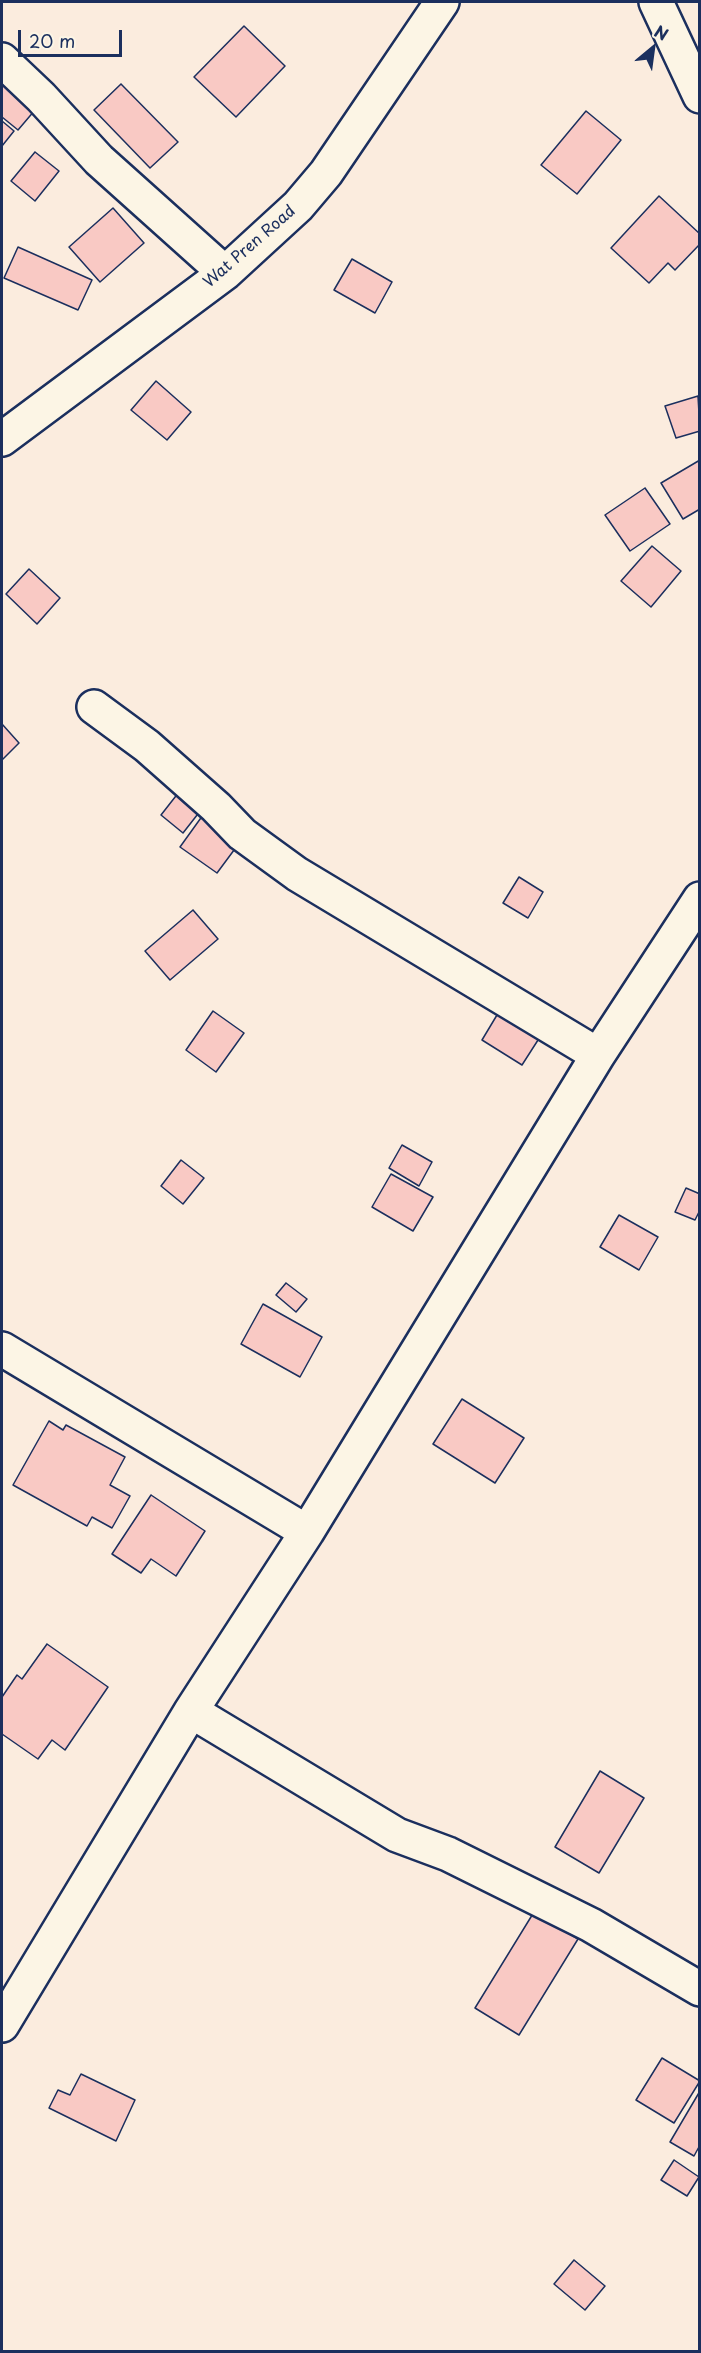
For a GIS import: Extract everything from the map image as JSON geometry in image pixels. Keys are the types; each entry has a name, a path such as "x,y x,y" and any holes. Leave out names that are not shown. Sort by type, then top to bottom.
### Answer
{"street":[{"name":"Wat Pren Road","path":"2,439 225,273 298,206 314,189 442,2"},
{"path":"656,2 699,96"},
{"path":"2,60 99,160 225,273"},
{"path":"94,707 147,746 216,807 242,834 297,874 598,1055"},
{"path":"2,2025 191,1711 307,1532 598,1055 699,899"},
{"path":"2,1350 307,1532"},
{"path":"191,1711 397,1835 448,1854 591,1925 699,1989"}],"building":[{"path":"244,26 285,66 236,117 194,77"},
{"path":"2,70 41,103 18,130 2,117"},
{"path":"121,84 178,142 150,168 94,110"},
{"path":"586,111 621,140 577,194 541,165"},
{"path":"2,121 14,131 2,146"},
{"path":"35,152 59,171 35,201 11,181"},
{"path":"659,196 700,234 700,244 675,270 668,263 649,283 611,248"},
{"path":"113,208 144,243 100,282 69,247"},
{"path":"18,247 92,280 78,310 4,278"},
{"path":"352,259 392,282 375,313 334,290"},
{"path":"156,381 191,412 167,440 131,410"},
{"path":"698,396 700,431 676,438 665,406"},
{"path":"700,460 700,509 683,519 661,483"},
{"path":"645,488 670,524 630,551 605,515"},
{"path":"652,546 681,571 651,607 621,581"},
{"path":"29,569 60,598 37,624 6,594"},
{"path":"2,724 19,743 2,760"},
{"path":"179,792 201,810 183,833 161,815"},
{"path":"203,815 240,842 217,873 180,847"},
{"path":"519,877 543,892 528,918 503,903"},
{"path":"193,910 218,939 170,980 145,951"},
{"path":"506,1000 547,1026 522,1065 482,1040"},
{"path":"213,1011 244,1033 216,1072 186,1050"},
{"path":"402,1145 432,1162 419,1186 389,1168"},
{"path":"181,1160 204,1178 183,1204 161,1186"},
{"path":"391,1174 433,1197 413,1231 372,1207"},
{"path":"686,1188 700,1194 700,1210 695,1220 675,1212"},
{"path":"619,1215 658,1237 639,1270 600,1247"},
{"path":"286,1283 307,1299 296,1312 276,1295"},
{"path":"263,1304 322,1337 300,1377 241,1344"},
{"path":"462,1399 524,1438 495,1483 433,1444"},
{"path":"49,1421 63,1430 66,1425 125,1457 110,1485 130,1496 112,1528 92,1517 87,1526 13,1485"},
{"path":"151,1495 205,1531 176,1576 151,1559 141,1573 112,1554"},
{"path":"47,1644 108,1687 65,1750 52,1740 38,1759 2,1734 2,1697 17,1675 22,1679"},
{"path":"600,1771 644,1798 599,1873 555,1847"},
{"path":"534,1912 578,1939 519,2035 475,2008"},
{"path":"662,2058 700,2081 674,2123 636,2100"},
{"path":"81,2074 135,2100 116,2141 49,2108 58,2090 70,2095"},
{"path":"700,2091 700,2145 694,2156 670,2142"},
{"path":"674,2160 699,2177 687,2196 661,2180"},
{"path":"574,2260 605,2286 585,2310 554,2284"}]}
